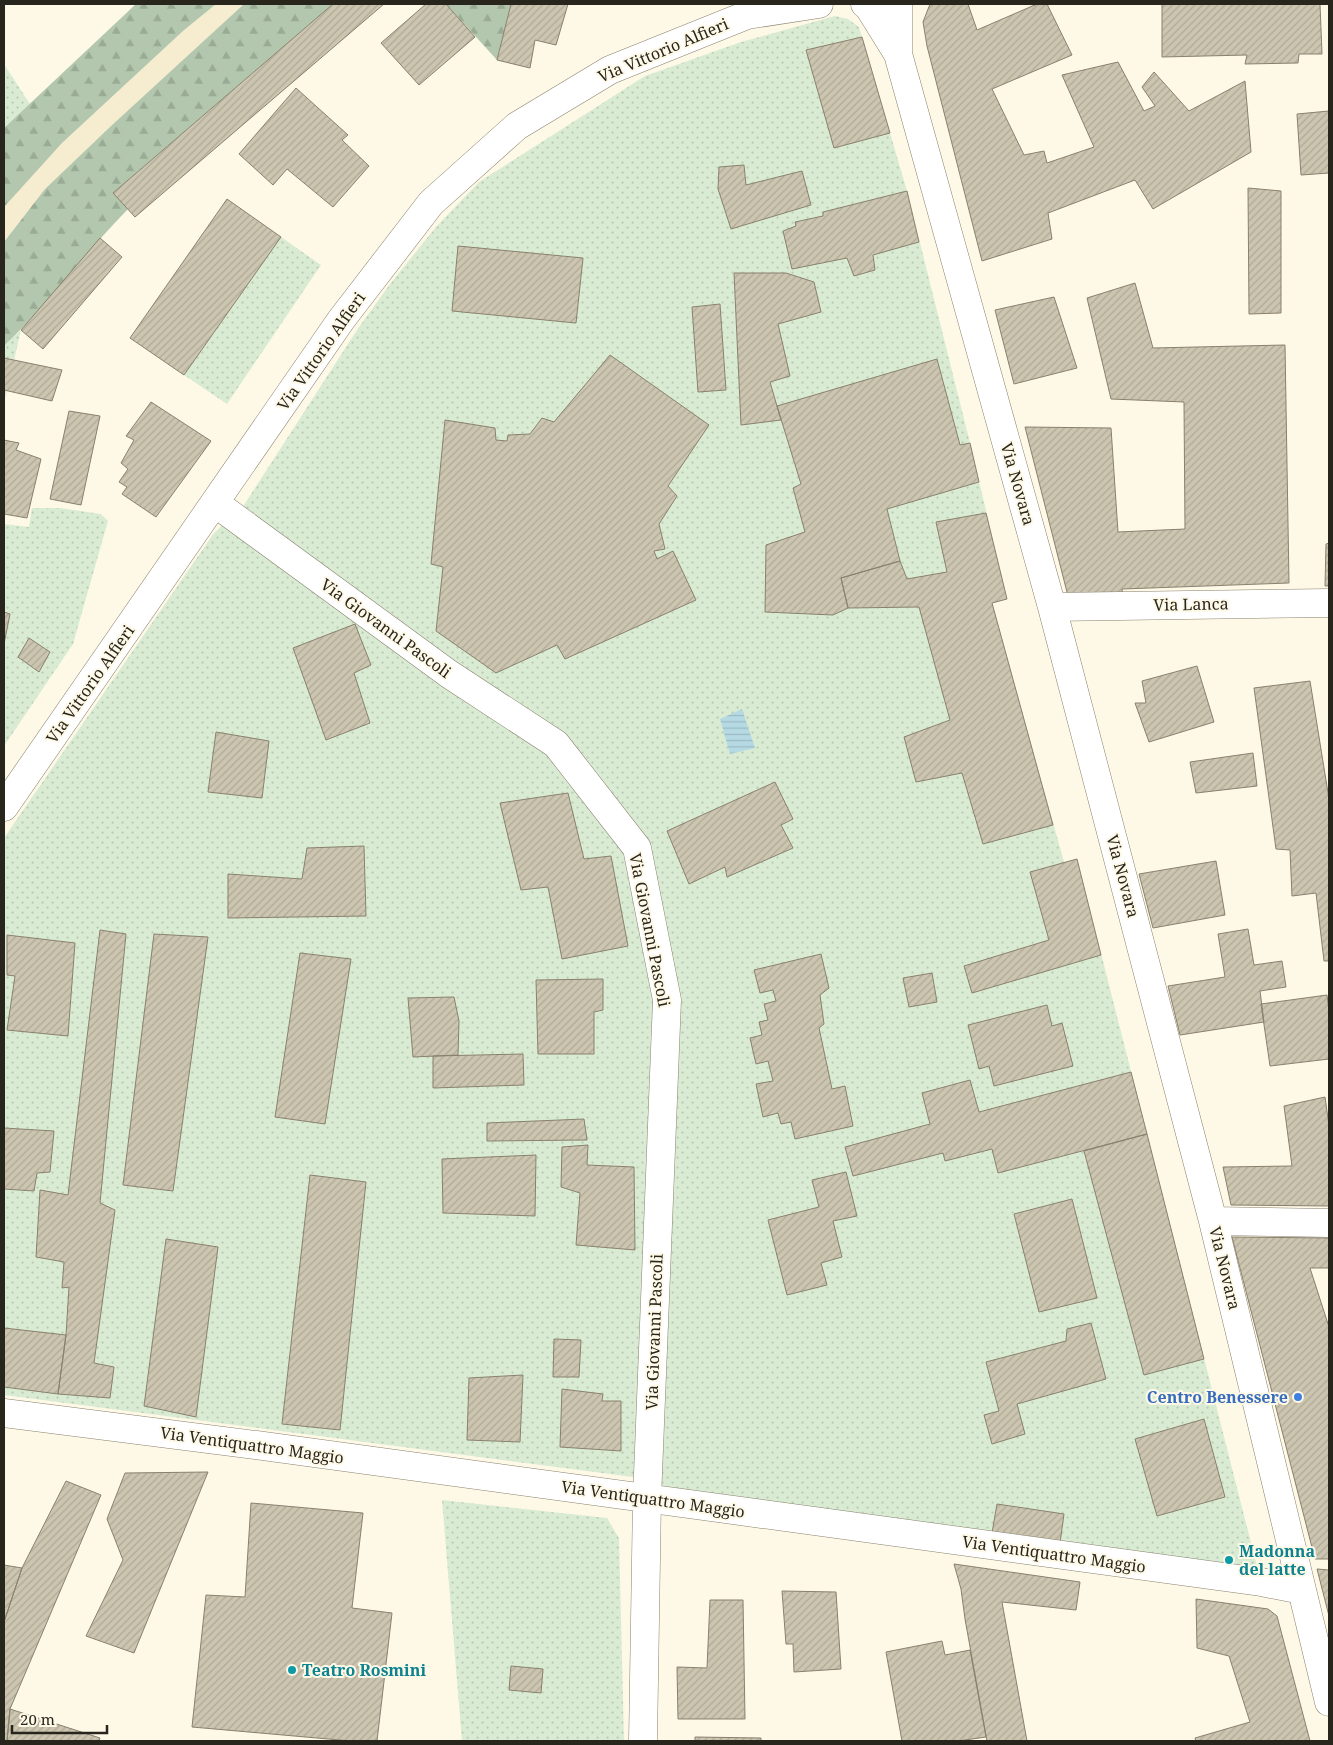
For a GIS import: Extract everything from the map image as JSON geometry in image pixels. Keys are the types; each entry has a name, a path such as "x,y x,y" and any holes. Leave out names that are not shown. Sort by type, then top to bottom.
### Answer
{"street":[{"name":"Via Vittorio Alfieri","path":"4,807 342,320 431,203 517,126 610,70 754,9 820,4"},
{"name":"Via Novara","path":"867,4 898,54"},
{"name":"Via Novara","path":"898,4 898,54 1052,607 1214,1221 1329,1702"},
{"name":"Via Giovanni Pascoli","path":"215,503 449,674 556,744 637,848 667,1000 647,1499 643,1741"},
{"name":"Via Lanca","path":"1052,607 1329,603"},
{"path":"1214,1221 1329,1223"},
{"name":"Via Ventiquattro Maggio","path":"4,1413 1261,1582 1302,1590"}],"shaded area":[{"path":"216,4 244,4 45,189 4,242 4,207 26,181 62,143 183,31"}],"green space":[{"path":"136,4 216,4 183,31 62,143 4,207 4,128"},
{"path":"244,4 333,4 114,192 128,209 36,313 4,346 4,242 45,189"},
{"path":"446,4 511,4 497,60"},
{"path":"835,16 848,19 859,27 907,191 1007,599 992,603 1064,862 1077,859 1261,1582 657,1500 656,1480 4,1395 4,838 214,533 244,505 357,330 390,284 436,227 479,182 645,76 741,42"},
{"path":"4,64 30,104 4,128"},
{"path":"281,237 321,265 227,404 184,375"},
{"path":"21,330 4,404 4,346"},
{"path":"32,508 60,508 101,514 108,521 73,644 4,746 4,524 29,527"},
{"path":"442,1500 607,1518 619,1538 624,1741 462,1741"}],"water":[{"path":"742,709 755,748 730,754 720,719"}],"building":[{"path":"333,4 384,4 135,217 113,193"},
{"path":"426,4 446,4 475,37 419,85 381,43"},
{"path":"511,4 568,4 556,45 535,40 530,68 497,60"},
{"path":"930,4 968,4 977,30 1037,4 1047,4 1072,55 992,89 1024,155 1044,151 1047,163 1094,147 1062,75 1118,62 1144,111 1155,106 1142,87 1154,72 1189,111 1245,81 1251,152 1153,209 1135,180 1048,213 1052,239 982,261 927,46 923,22"},
{"path":"1162,4 1320,4 1322,54 1299,54 1298,63 1245,64 1247,55 1162,57"},
{"path":"862,37 890,133 834,148 806,50"},
{"path":"296,88 348,135 342,140 369,166 333,207 287,169 273,185 239,154"},
{"path":"1329,111 1329,173 1301,175 1297,114"},
{"path":"744,165 746,185 802,171 811,205 731,229 718,189 719,167"},
{"path":"1248,188 1281,191 1281,313 1249,314"},
{"path":"907,191 919,242 873,255 875,270 854,276 847,258 792,269 783,231 796,226 795,222 823,216 823,212"},
{"path":"227,199 281,237 184,375 130,338"},
{"path":"100,238 122,257 43,349 21,330"},
{"path":"458,246 583,258 576,323 452,311"},
{"path":"734,273 786,273 814,282 821,312 778,324 790,376 770,382 781,420 741,425"},
{"path":"1135,283 1153,348 1285,345 1289,583 1122,589 1123,599 1069,600 1025,427 1111,428 1118,532 1185,529 1184,402 1111,399 1087,298"},
{"path":"1054,297 1077,368 1014,384 995,310"},
{"path":"720,304 726,390 698,392 692,307"},
{"path":"610,355 709,425 668,486 677,496 659,524 665,549 654,551 657,559 673,551 696,600 565,659 557,645 496,673 436,631 443,567 431,564 445,420 495,428 496,440 507,441 508,435 530,434 542,418 554,422"},
{"path":"4,358 62,370 52,401 4,390"},
{"path":"937,359 960,445 970,443 979,482 887,509 900,561 841,578 848,608 833,615 765,612 766,545 805,532 793,488 801,484 777,406"},
{"path":"151,402 211,441 156,517 122,494 127,487 119,482 128,469 121,463 134,440 126,436"},
{"path":"69,411 100,416 81,505 50,499"},
{"path":"4,440 19,443 16,450 41,459 27,518 4,514"},
{"path":"986,513 1007,599 992,603 1053,825 983,844 962,773 916,782 904,737 950,720 919,607 848,608 841,578 900,561 907,579 947,572 936,522"},
{"path":"1329,543 1329,586 1325,586 1326,544"},
{"path":"4,612 10,614 4,644"},
{"path":"355,624 371,665 354,673 370,723 326,740 293,648"},
{"path":"29,638 50,652 39,672 18,657"},
{"path":"1197,666 1214,722 1149,742 1135,703 1146,703 1142,681"},
{"path":"1310,681 1329,799 1329,961 1324,961 1316,893 1292,896 1290,850 1276,849 1254,688"},
{"path":"216,732 269,741 262,798 208,792"},
{"path":"1253,753 1257,786 1196,793 1190,762"},
{"path":"775,782 793,819 781,825 793,848 727,877 725,867 689,884 667,831"},
{"path":"568,793 584,859 611,856 628,946 562,959 548,887 521,890 500,803"},
{"path":"364,846 366,916 228,918 228,874 302,879 307,848"},
{"path":"1077,859 1101,955 972,993 964,966 1049,940 1030,872"},
{"path":"1216,861 1225,915 1153,928 1139,874"},
{"path":"1248,929 1254,965 1282,961 1286,987 1260,991 1264,1022 1180,1035 1168,986 1225,977 1218,934"},
{"path":"100,930 126,934 100,1203 115,1210 94,1363 114,1367 110,1398 58,1394 66,1335 69,1287 62,1288 64,1262 36,1257 40,1190 68,1195"},
{"path":"154,934 208,937 173,1191 123,1185"},
{"path":"7,935 75,943 68,1036 7,1030 15,976 7,975"},
{"path":"300,953 351,959 325,1124 275,1117"},
{"path":"821,954 829,988 820,995 824,1024 819,1028 832,1089 845,1086 853,1126 795,1139 791,1122 781,1124 778,1113 763,1117 756,1084 773,1081 768,1061 756,1064 750,1038 762,1035 759,1022 768,1020 764,1004 776,1001 773,990 760,993 754,970"},
{"path":"932,973 937,1002 909,1007 903,978"},
{"path":"603,979 603,1010 594,1012 594,1054 538,1054 536,980"},
{"path":"1327,995 1329,1059 1270,1066 1261,1004"},
{"path":"454,997 459,1021 458,1055 413,1057 408,998"},
{"path":"1047,1005 1052,1026 1062,1023 1073,1066 994,1086 989,1066 979,1069 968,1025"},
{"path":"523,1054 524,1085 433,1088 433,1056"},
{"path":"1131,1072 1147,1134 998,1173 992,1149 945,1161 943,1153 853,1176 845,1147 930,1124 922,1093 970,1080 979,1112"},
{"path":"1325,1097 1329,1126 1329,1206 1231,1205 1223,1167 1292,1166 1284,1106"},
{"path":"584,1119 587,1140 487,1141 487,1123"},
{"path":"4,1128 54,1131 50,1172 37,1173 34,1191 4,1189"},
{"path":"1147,1134 1204,1359 1144,1375 1084,1151"},
{"path":"588,1145 587,1165 634,1167 635,1250 576,1245 580,1193 561,1187 562,1147"},
{"path":"536,1155 535,1216 443,1213 442,1159"},
{"path":"846,1172 857,1216 833,1221 842,1257 821,1263 827,1285 787,1295 768,1220 819,1207 812,1180"},
{"path":"310,1175 366,1182 340,1430 282,1424"},
{"path":"1072,1199 1097,1298 1039,1312 1014,1214"},
{"path":"1232,1237 1329,1238 1329,1268 1310,1268 1329,1327 1329,1559 1315,1559"},
{"path":"166,1239 218,1247 196,1417 144,1406"},
{"path":"1091,1323 1106,1379 1017,1404 1025,1434 992,1444 984,1415 999,1411 986,1362 1066,1341 1067,1329"},
{"path":"4,1328 66,1335 58,1394 4,1387"},
{"path":"554,1339 581,1340 579,1377 553,1377"},
{"path":"523,1375 520,1442 467,1440 469,1378"},
{"path":"562,1389 603,1394 602,1401 621,1401 621,1451 560,1447"},
{"path":"1204,1419 1225,1497 1157,1516 1135,1439"},
{"path":"208,1472 134,1653 86,1636 123,1560 107,1519 125,1473"},
{"path":"66,1481 101,1495 10,1709 7,1741 4,1741 4,1622 22,1568"},
{"name":"Teatro Rosmini","path":"251,1503 363,1513 352,1608 392,1613 377,1741 351,1741 192,1727 206,1595 245,1597"},
{"path":"997,1504 1064,1514 1060,1543 992,1533"},
{"path":"954,1564 1080,1582 1076,1610 1002,1602 1027,1741 987,1741 961,1589"},
{"path":"4,1565 22,1568 4,1622"},
{"path":"1317,1569 1329,1570 1329,1616"},
{"path":"782,1591 836,1592 841,1669 794,1672 793,1644 786,1644"},
{"path":"1196,1599 1268,1609 1277,1616 1310,1741 1196,1741 1195,1738 1250,1722 1229,1656 1197,1648"},
{"path":"710,1600 743,1600 745,1719 678,1719 677,1667 707,1668"},
{"path":"942,1641 945,1655 970,1650 986,1737 958,1741 902,1741 886,1652"},
{"path":"511,1666 543,1669 541,1693 509,1690"},
{"path":"10,1709 100,1738 99,1741 7,1741"},
{"path":"695,1737 761,1738 761,1741 695,1741"}],"place":[{"name":"Centro Benessere","path":"1298,1397"},
{"name":"Madonna del latte","path":"1229,1560"},
{"name":"Teatro Rosmini","path":"292,1670"}]}
